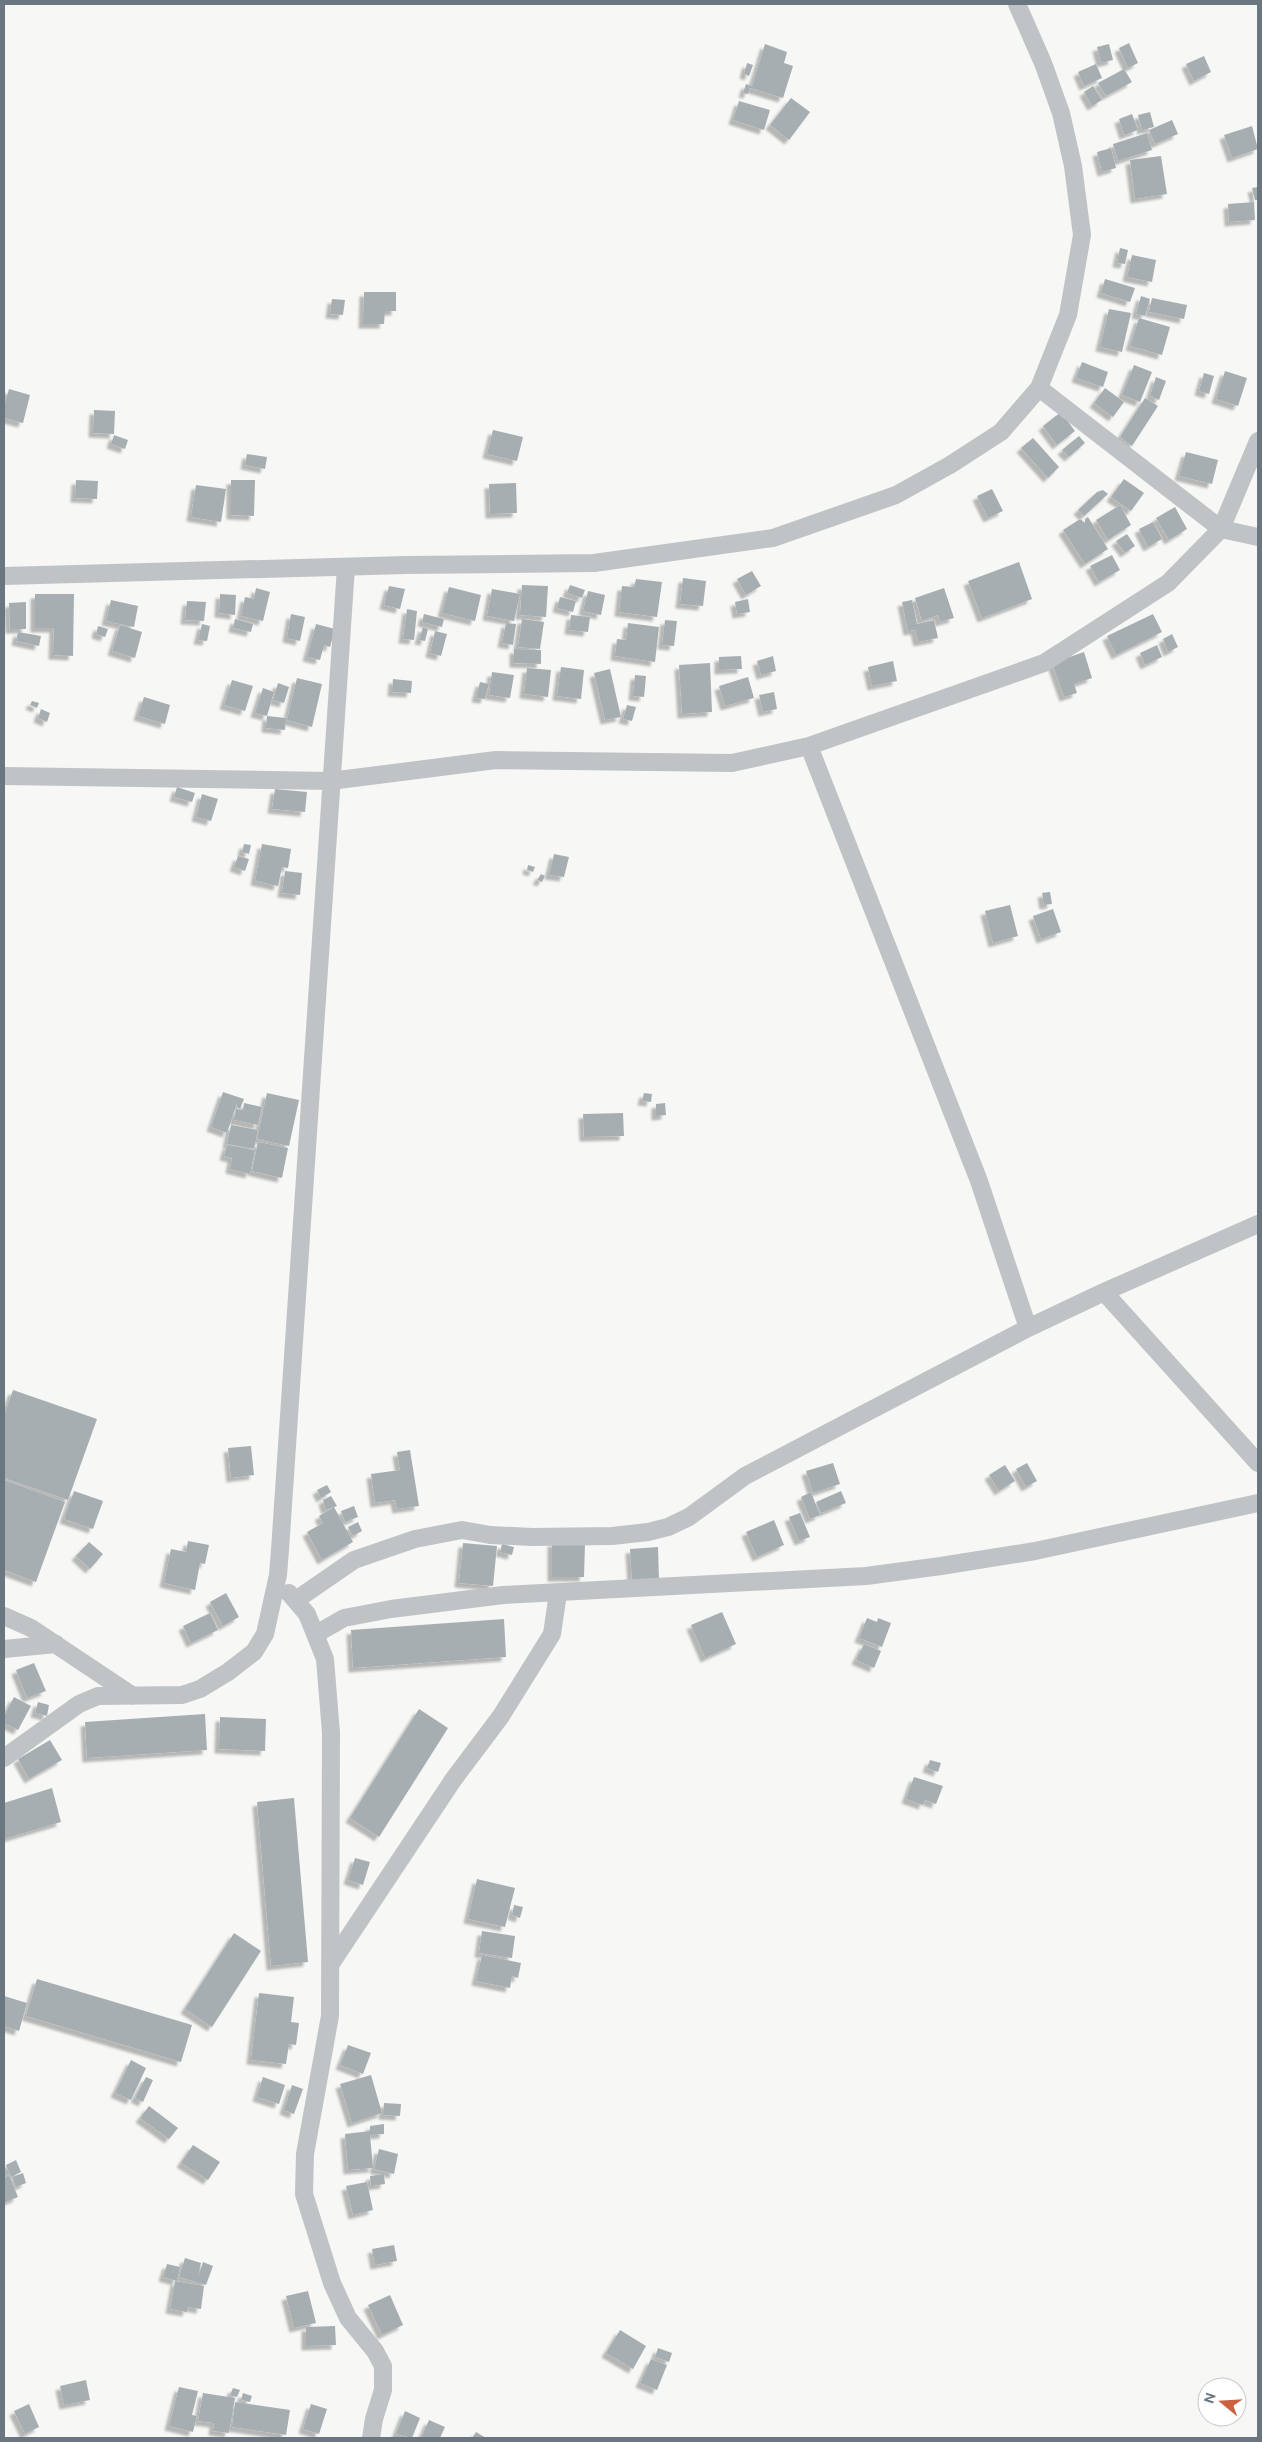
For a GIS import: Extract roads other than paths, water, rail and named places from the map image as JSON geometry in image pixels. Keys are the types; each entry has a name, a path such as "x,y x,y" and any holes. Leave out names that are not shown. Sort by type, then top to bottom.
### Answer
{"street":[{"path":"4,576 594,563 773,538 896,495 950,466 1001,432 1039,388 1068,315 1082,235 1073,166 1061,112 1043,63 1017,4"},
{"path":"1039,388 1221,529 1258,537"},
{"path":"4,776 330,781 496,760 732,763 809,746 1044,663 1168,582 1221,529 1258,441"},
{"path":"4,1758 79,1704 98,1696 182,1695 200,1689 228,1672 254,1652 265,1634 278,1575 330,781 346,567"},
{"path":"809,746 979,1181 1028,1328"},
{"path":"296,1600 354,1560 415,1539 462,1530 490,1535 532,1537 612,1536 648,1532 668,1527 689,1517 744,1476 1028,1328 1258,1224"},
{"path":"1104,1292 1258,1464"},
{"path":"316,1634 344,1618 391,1608 503,1595 866,1576 1035,1551 1258,1503"},
{"path":"278,1575 307,1614 325,1659 331,1733 330,2016 305,2154 304,2194 332,2283 348,2318 375,2351 384,2366 383,2390 374,2419 371,2438"},
{"path":"330,1965 452,1780 501,1716 552,1634 558,1593"},
{"path":"4,1616 31,1628 134,1696"},
{"path":"4,1649 56,1644"}]}
